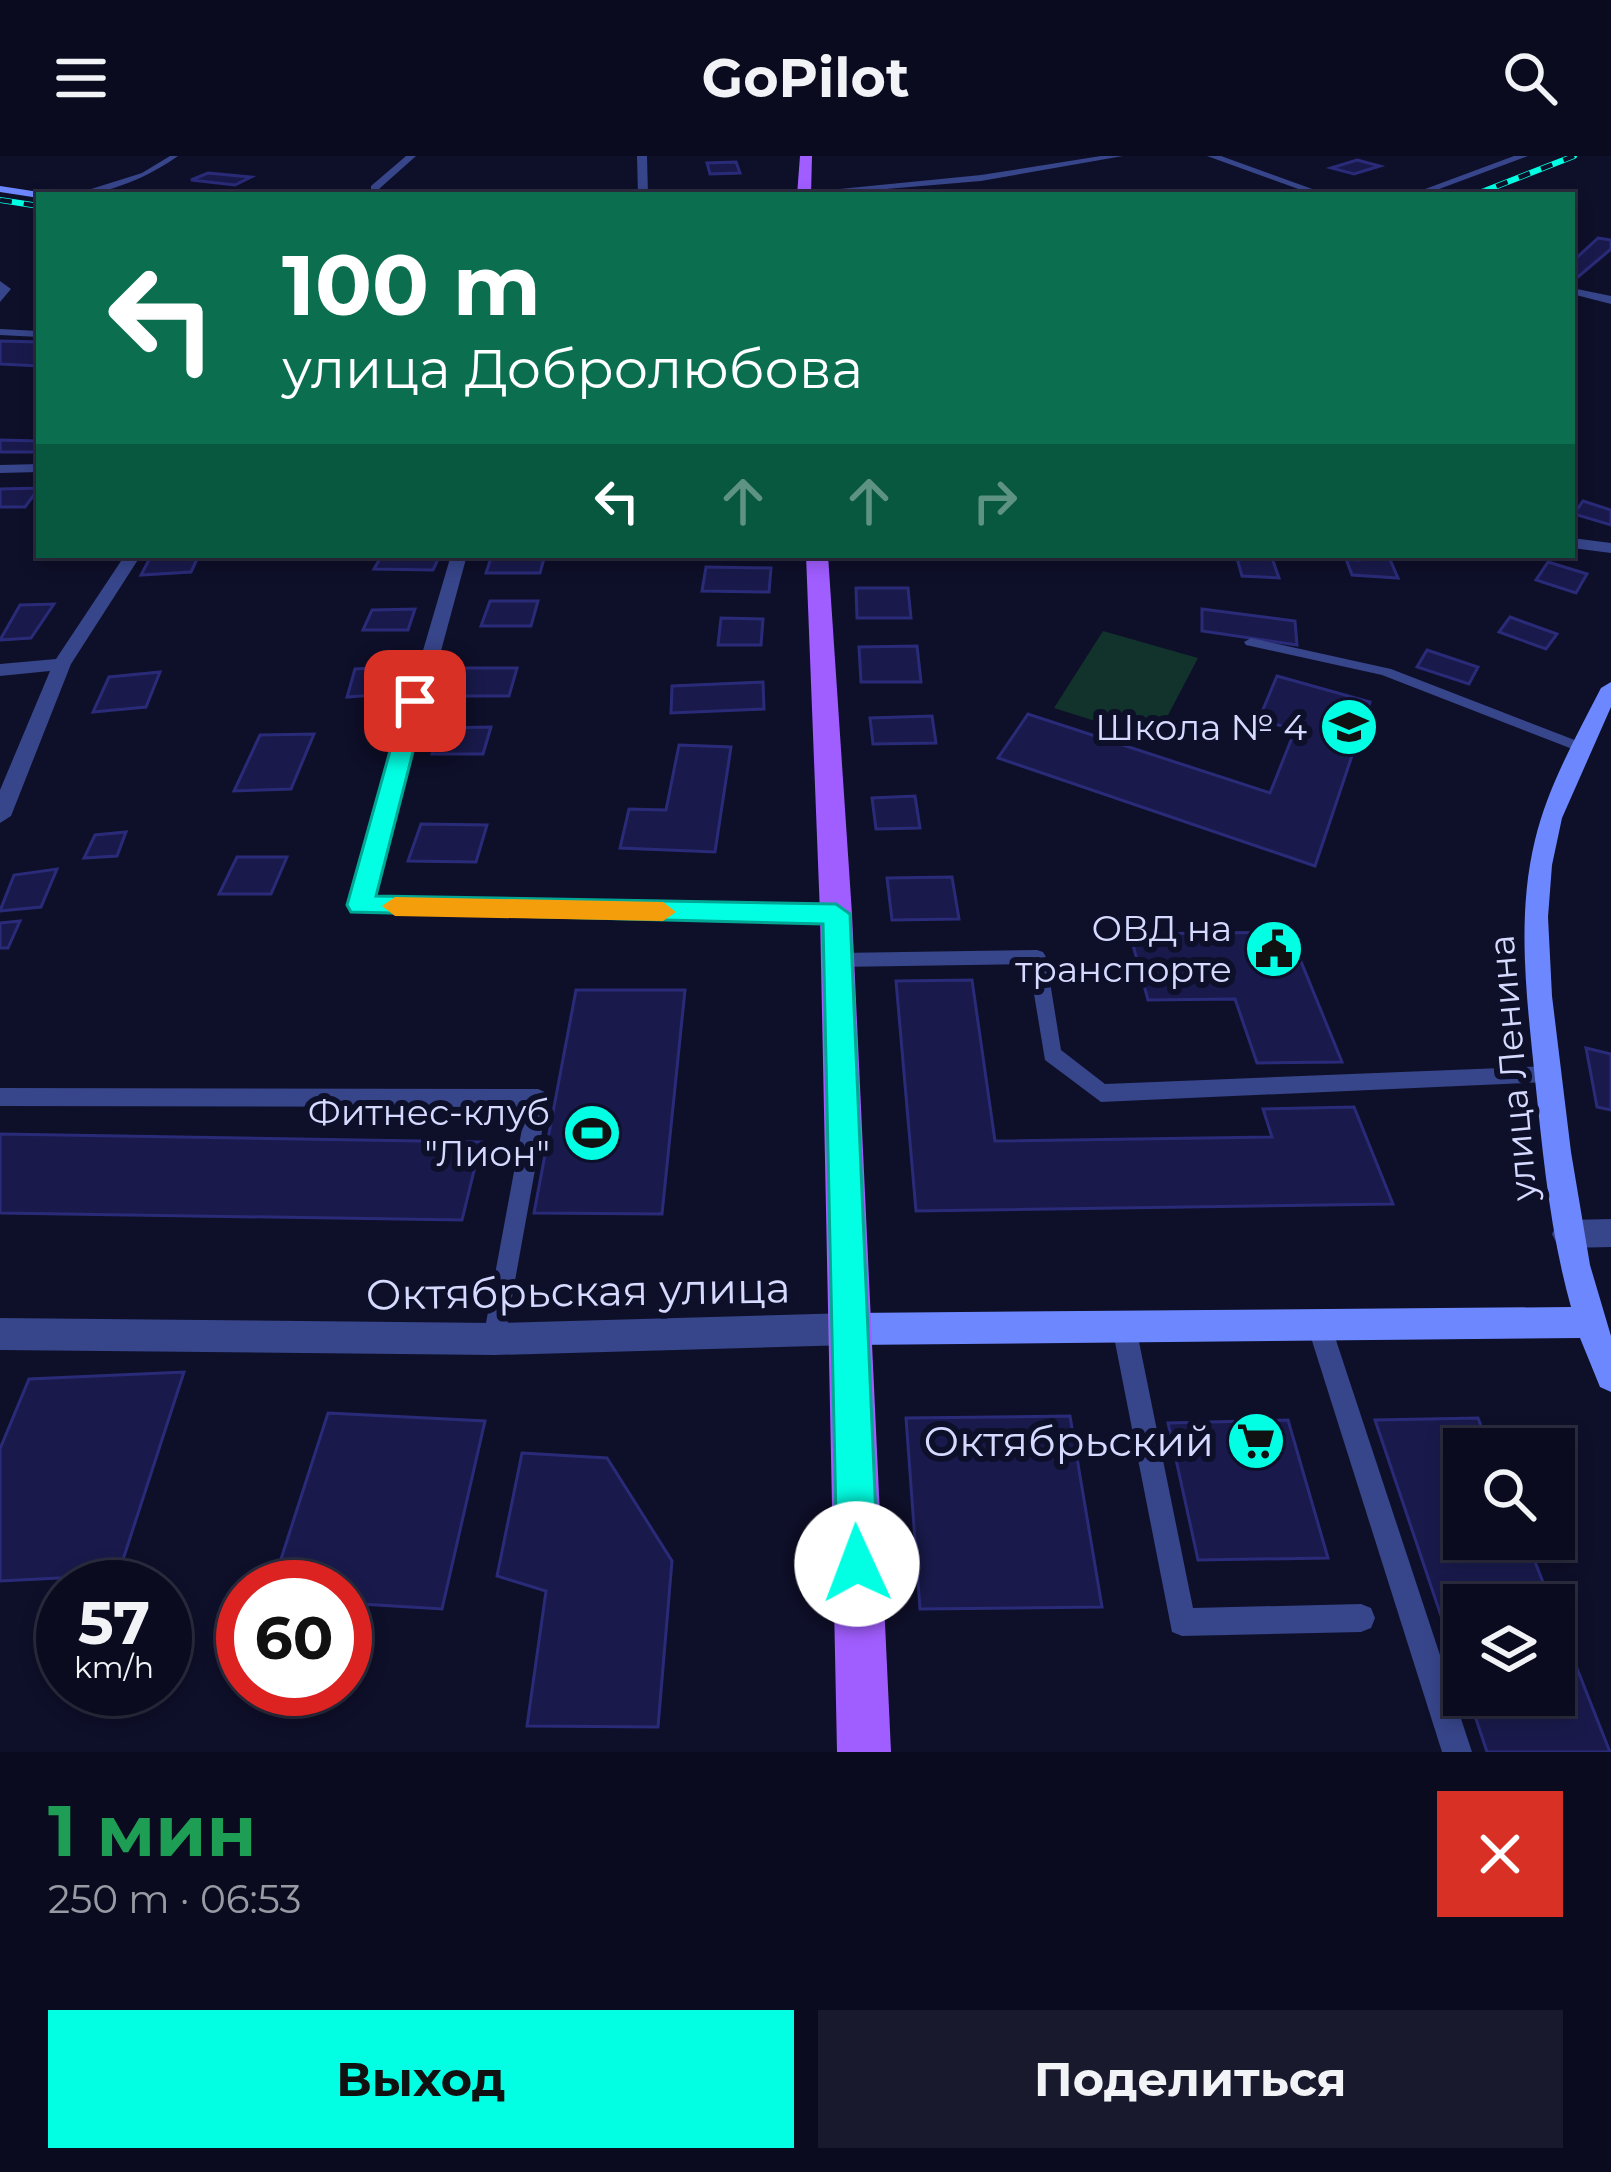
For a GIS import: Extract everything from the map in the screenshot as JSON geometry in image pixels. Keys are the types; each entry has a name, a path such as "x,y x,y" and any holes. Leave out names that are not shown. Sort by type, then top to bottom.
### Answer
{"main road":[{"path":"804,192 806,156"},
{"path":"0,190 36,195"},
{"path":"817,558 838,960 863,1752"},
{"name":"улица Ленина","path":"1611,688 1568,770 1541,864 1538,995 1567,1234 1590,1322 1611,1376"},
{"name":"Октябрьская улица","path":"850,1329 1590,1322"}],"street":[{"path":"375,192 385,176 411,156"},
{"path":"642,156 643,192"},
{"path":"826,192 981,178 1118,156"},
{"path":"1212,156 1315,192"},
{"path":"1422,192 1523,156"},
{"path":"1575,292 1611,300"},
{"path":"0,469 36,469"},
{"path":"1575,544 1611,548"},
{"path":"0,816 62,664 131,558"},
{"path":"458,558 360,905 836,914"},
{"path":"0,670 62,664"},
{"path":"1567,1234 1611,1233"},
{"name":"Октябрьская улица","path":"0,1334 495,1339 850,1329"}],"lane":[{"path":"86,192 144,174 176,156"},
{"path":"0,284 7,289 0,299"},
{"path":"0,332 36,334"},
{"path":"1251,642 1386,672 1580,747"},
{"path":"838,960 1037,957 1052,1054 1101,1094 1548,1074"},
{"path":"0,1097 538,1098 495,1339"},
{"path":"1319,1325 1456,1752"},
{"path":"1124,1327 1182,1622 1361,1618"}],"green space":[{"path":"1103,631 1198,658 1155,740 1054,708"}],"building":[{"path":"1357,160 1380,166 1354,174 1331,168"},
{"path":"736,162 740,173 710,174 707,163"},
{"path":"208,173 251,177 235,185 191,180"},
{"path":"1598,238 1611,240 1611,249 1575,279 1575,259"},
{"path":"0,341 36,342 36,366 0,364"},
{"path":"0,440 36,441 36,452 0,452"},
{"path":"36,488 36,492 25,507 0,507 0,489"},
{"path":"1583,501 1611,510 1611,525 1575,514"},
{"path":"150,558 198,558 191,572 141,575"},
{"path":"380,558 439,558 433,570 374,569"},
{"path":"491,558 544,558 540,573 486,573"},
{"path":"1237,558 1272,558 1279,578 1242,576"},
{"path":"1389,558 1398,578 1352,575 1346,559"},
{"path":"1548,562 1587,574 1576,593 1536,580"},
{"path":"706,567 771,568 769,592 702,591"},
{"path":"856,588 908,588 911,618 857,618"},
{"path":"490,601 538,601 531,626 481,626"},
{"path":"54,604 31,638 0,640 20,605"},
{"path":"415,609 408,630 363,630 372,610"},
{"path":"1202,609 1295,621 1297,645 1202,631"},
{"path":"1510,617 1557,634 1546,649 1499,632"},
{"path":"721,618 763,619 761,645 718,645"},
{"path":"917,646 921,682 861,682 859,647"},
{"path":"1427,650 1478,667 1469,684 1417,667"},
{"path":"394,667 387,694 347,697 355,669"},
{"path":"460,668 517,668 509,696 450,696"},
{"path":"160,672 146,707 93,712 109,677"},
{"path":"1277,676 1370,702 1315,866 998,758 1028,714 1270,793 1295,730 1259,719"},
{"path":"763,682 764,709 671,713 672,686"},
{"path":"932,716 936,743 873,744 870,718"},
{"path":"491,727 483,754 432,754 441,728"},
{"path":"314,734 291,789 234,791 260,735"},
{"path":"679,745 731,747 715,852 620,848 629,809 666,810"},
{"path":"915,796 920,828 876,829 872,798"},
{"path":"421,824 487,825 476,862 408,861"},
{"path":"126,832 117,856 84,858 95,835"},
{"path":"237,857 287,857 271,894 219,894"},
{"path":"57,869 41,907 0,911 14,875"},
{"path":"952,877 959,919 892,920 887,878"},
{"path":"20,921 8,948 0,948 0,923"},
{"path":"1289,932 1342,1062 1257,1063 1235,999 1148,1000 1130,934"},
{"path":"972,980 995,1141 1272,1137 1263,1109 1354,1107 1393,1204 916,1211 896,981"},
{"path":"576,990 685,990 662,1214 534,1213"},
{"path":"1586,1048 1611,1054 1611,1110 1597,1107"},
{"path":"0,1134 481,1142 462,1220 0,1213"},
{"path":"184,1372 123,1560 36,1560 36,1579 0,1581 0,1449 29,1379"},
{"path":"328,1413 485,1421 442,1609 372,1605 372,1560 281,1560"},
{"path":"1070,1416 1102,1607 920,1609 906,1418"},
{"path":"1478,1418 1482,1428 1443,1428 1443,1560 1534,1560 1544,1584 1443,1584 1443,1622 1375,1420"},
{"path":"1288,1420 1328,1558 1198,1560 1168,1423"},
{"path":"522,1453 607,1458 672,1561 658,1727 527,1726 546,1591 497,1576"},
{"path":"1575,1663 1610,1752 1487,1752 1475,1716 1575,1716"}],"railway":[{"path":"1482,192 1574,156"},
{"path":"0,200 36,206"}],"slow traffic":[{"path":"395,906 663,912"}],"place":[{"name":"Школа № 4","path":"1349,727"},
{"name":"ОВД на транспорте","path":"1274,949"},
{"name":"Фитнес-клуб \"Лион\"","path":"592,1133"},
{"name":"Октябрьский","path":"1256,1441"}],"route":[{"path":"415,701 360,905 836,914 857,1564"}]}
